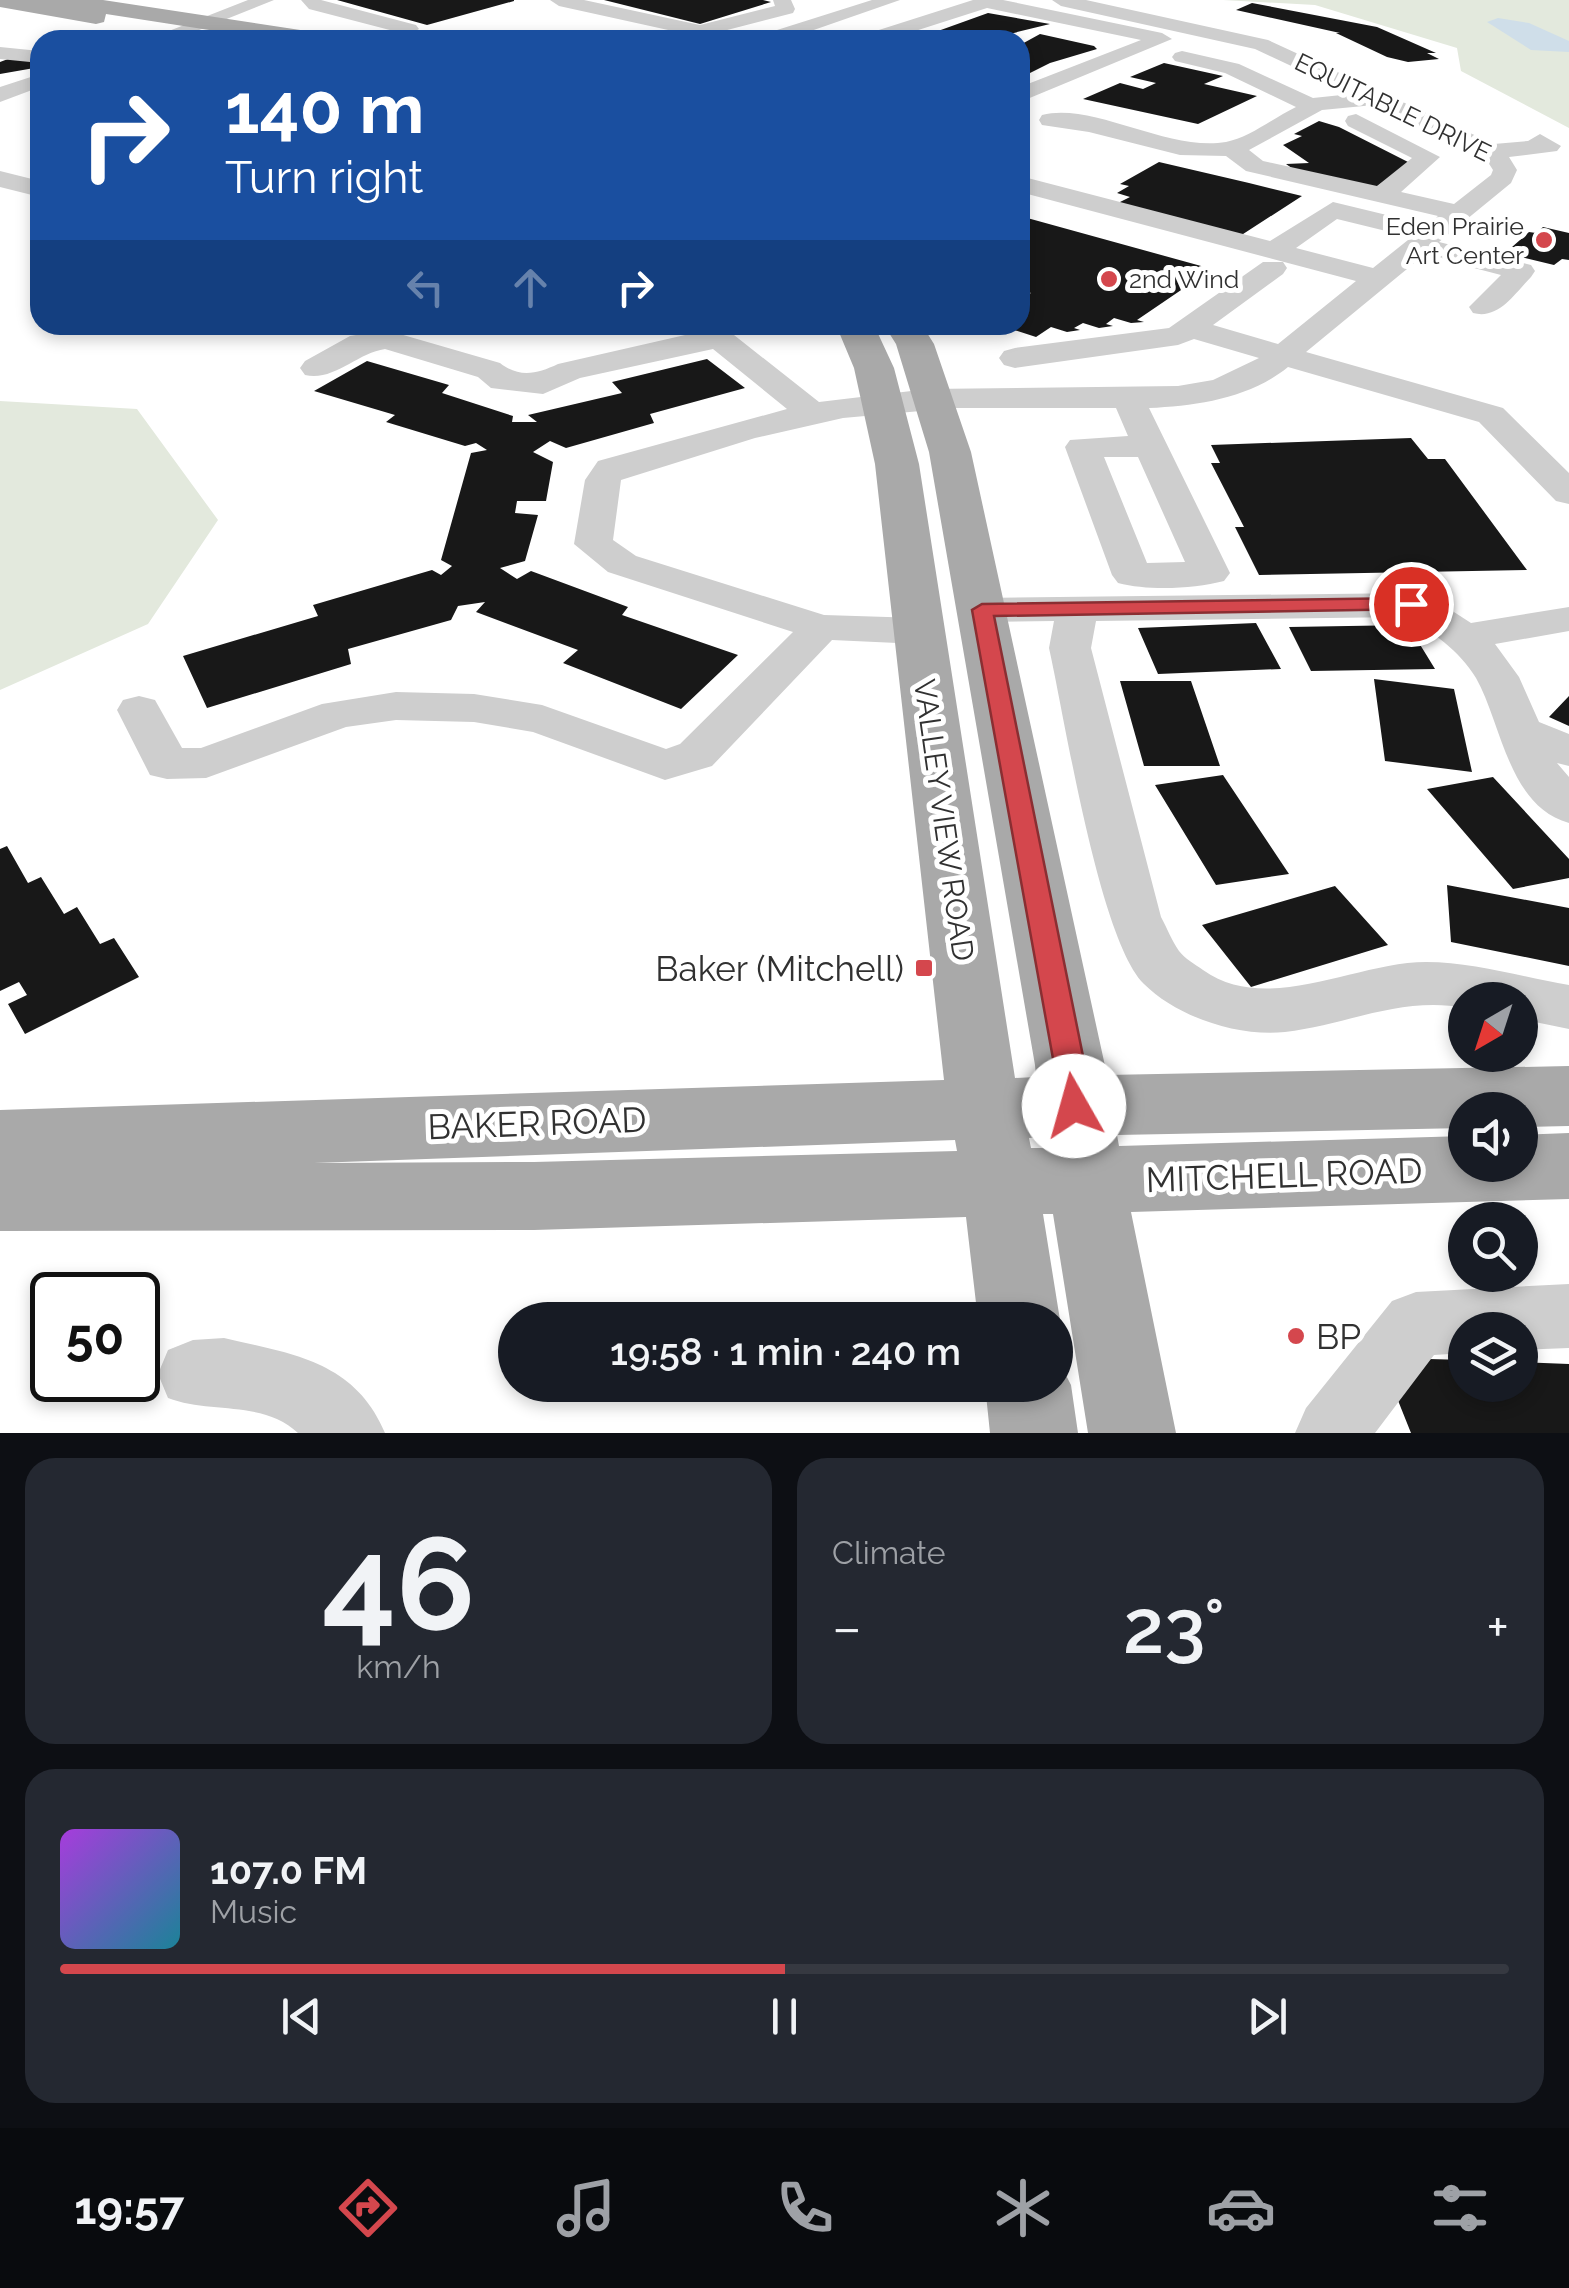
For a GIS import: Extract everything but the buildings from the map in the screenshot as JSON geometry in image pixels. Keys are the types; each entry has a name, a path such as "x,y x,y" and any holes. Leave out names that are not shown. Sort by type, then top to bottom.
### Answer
{"main road":[{"path":"0,0 223,30"},
{"path":"58,0 206,30"},
{"name":"VALLEY VIEW ROAD","path":"859,335 874,368 909,401 950,452 1066,1046 1132,1433"},
{"name":"VALLEY VIEW ROAD","path":"909,335 915,344 897,464 1016,1302"},
{"name":"MITCHELL ROAD","path":"1080,1143 1569,1096"},
{"name":"BAKER ROAD","path":"0,1142 992,1145"},
{"name":"MITCHELL ROAD","path":"992,1145 1080,1143 1569,1166"},
{"path":"0,1197 534,1196 992,1145"},
{"path":"1030,1402 1034,1433"}],"street":[{"path":"185,30 265,0"},
{"path":"310,0 316,5 409,29"},
{"path":"559,0 690,30 710,30 786,9 782,0"},
{"path":"800,30 891,0"},
{"name":"EQUITABLE DRIVE","path":"821,628 622,564 593,544 603,480 611,469 813,414 909,401 1180,396 1229,388 1282,355 1502,178 1503,162 1491,152 1261,44 1061,0"},
{"path":"898,30 986,2 1162,39 1030,91"},
{"path":"1034,32 1096,25 1127,14"},
{"path":"758,18 809,30"},
{"path":"1059,29 1141,47"},
{"path":"0,52 30,55"},
{"path":"1182,57 1232,68 1428,157 1382,195"},
{"path":"3,92 30,83"},
{"path":"1057,134 1089,125 1180,148 1232,149 1320,105 1380,98"},
{"path":"1491,152 1553,148"},
{"path":"1232,149 1256,166 1459,213"},
{"path":"0,179 30,186"},
{"path":"1030,187 1274,260"},
{"path":"1030,203 1369,285"},
{"path":"1015,358 1178,336 1332,210 1522,271 1484,307"},
{"path":"1189,328 1491,415 1569,492"},
{"path":"316,368 361,344 386,339 489,370 503,382 543,384 569,371 707,339 723,342 813,414"},
{"path":"1128,398 1150,446"},
{"path":"982,610 1077,612 1411,604 1434,614 1478,648 1505,692 1516,730 1540,774 1569,806"},
{"path":"1077,612 1070,648 1135,917 1160,968 1196,994 1239,1008 1284,1010 1423,984 1454,985 1569,1006"},
{"path":"1463,637 1569,619"},
{"path":"139,710 167,764 206,763 338,714 396,706 474,708 542,719 665,765 696,755 821,628 919,631"},
{"path":"1516,730 1569,751"},
{"path":"1331,1433 1416,1324 1569,1316"},
{"path":"194,1374 224,1372 306,1392 349,1433"}],"shaded area":[{"path":"1223,0 1569,0 1569,128 1461,71 1457,48 1315,5"},
{"path":"1498,18 1529,23 1569,41 1569,52 1531,50 1487,22"},
{"path":"0,401 137,409 218,520 148,624 0,690"}],"place":[{"name":"Eden Prairie Art Center","path":"1544,240"},
{"name":"2nd Wind","path":"1109,279"},
{"name":"Baker (Mitchell)","path":"924,968"},
{"name":"BP","path":"1296,1336"}],"route":[{"path":"1074,1106 1070,1066 982,610 1077,612 1411,604"}]}
